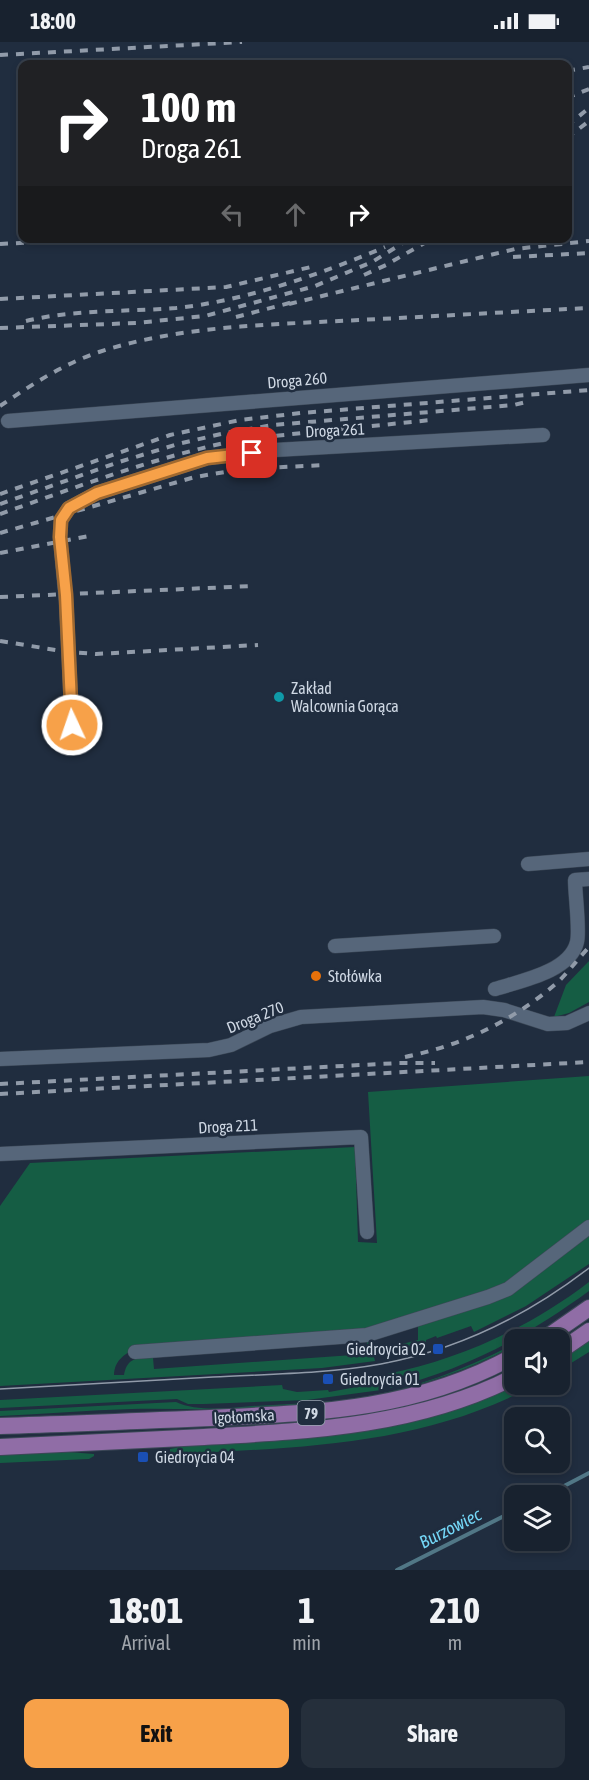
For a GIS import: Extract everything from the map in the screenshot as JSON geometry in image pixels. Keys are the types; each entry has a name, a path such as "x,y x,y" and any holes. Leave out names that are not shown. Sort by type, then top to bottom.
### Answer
{"main road":[{"path":"559,1329 589,1308"},
{"path":"570,1344 589,1331"},
{"name":"Igołomska","path":"0,1426 303,1414 365,1407 426,1393 469,1378 504,1361"},
{"name":"Igołomska","path":"0,1447 260,1434 354,1425 437,1407 466,1398 504,1381"}],"lane":[{"name":"Droga 260","path":"8,421 589,375"},
{"name":"Droga 261","path":"72,725 66,595 60,537 61,520 69,508 97,493 207,458 275,450 543,435"},
{"path":"528,864 589,860"},
{"path":"495,989 553,971 567,958 577,942 575,880 589,879"},
{"path":"335,946 494,936"},
{"name":"Droga 270","path":"0,1059 209,1050 231,1045 270,1026 301,1017 483,1007 504,1010 548,1024 567,1023 589,1013"},
{"name":"Droga 211","path":"0,1154 361,1137 367,1232"},
{"path":"135,1352 367,1335 488,1298 508,1289 589,1227"}],"green space":[{"path":"589,961 589,1002 569,1013 554,1017 566,985"},
{"path":"589,1076 589,1221 500,1288 362,1330 135,1348 118,1362 114,1375 124,1375 130,1362 142,1358 153,1358 154,1369 367,1354 367,1342 370,1342 375,1361 322,1368 0,1386 0,1206 30,1163 355,1147 358,1242 377,1243 368,1092"},
{"path":"589,1233 589,1264 526,1306 474,1332 471,1326 437,1338 436,1336 426,1342 383,1353 382,1349 418,1340 418,1325 490,1302"},
{"path":"589,1282 589,1291 542,1323 532,1329 514,1329 542,1314"},
{"path":"504,1334 504,1345 494,1350 444,1372 390,1388 387,1374 441,1360"},
{"path":"589,1341 589,1352 570,1364 570,1354"},
{"path":"504,1349 478,1363 442,1377 407,1388 335,1402 259,1408 116,1410 0,1416 0,1411 176,1402 194,1407 214,1408 349,1399 422,1383 478,1362"},
{"path":"379,1383 381,1390 307,1400 188,1404 177,1399 0,1408 0,1400 282,1385 283,1389 297,1392 328,1390 329,1392"},
{"path":"504,1391 504,1395 514,1395 450,1420 363,1439 273,1449 182,1454 170,1452 170,1449 185,1446 313,1438 354,1433 435,1416 476,1403"},
{"path":"68,1452 94,1454 94,1456 89,1459 0,1463 0,1455"}],"waterway":[{"name":"Burzowiec","path":"566,1485 589,1473"},
{"name":"Burzowiec","path":"397,1570 504,1516"}],"tram line":[{"path":"0,1389 297,1373 381,1364 437,1350 491,1328 541,1301 589,1268"}],"railway":[{"path":"0,55 242,42"},
{"path":"572,70 589,67"},
{"path":"572,96 589,89"},
{"path":"572,122 589,108"},
{"path":"572,134 589,121"},
{"path":"572,243 589,241"},
{"path":"0,244 18,243"},
{"path":"0,328 136,323 205,316 315,286 372,262 403,243"},
{"path":"364,275 424,243"},
{"path":"289,304 515,249 570,243"},
{"path":"26,321 82,313 176,308 229,299 282,285 385,247"},
{"path":"513,257 589,253"},
{"path":"0,299 226,287 315,266"},
{"path":"236,317 297,301"},
{"path":"0,406 60,369 99,352 188,332 248,326 589,308"},
{"path":"0,494 170,435 240,420 589,390"},
{"path":"0,504 119,462 225,433 273,425 514,405 530,401"},
{"path":"0,514 120,472 244,439 431,420"},
{"path":"0,533 195,477 243,469 326,465"},
{"path":"0,553 89,536"},
{"path":"0,597 254,586"},
{"path":"0,641 96,654 258,645"},
{"path":"405,1057 447,1046 505,1020 558,982 589,947"},
{"path":"0,1094 589,1062"},
{"path":"0,1084 435,1063"}],"place":[{"name":"Zakład Walcownia Gorąca","path":"279,697"},
{"name":"Stołówka","path":"316,976"},
{"name":"Giedroycia 02","path":"438,1349"},
{"name":"Giedroycia 01","path":"328,1379"},
{"name":"Giedroycia 04","path":"143,1457"}],"route":[{"path":"72,725 66,595 60,537 61,520 69,508 97,493 207,458 252,453"}]}
